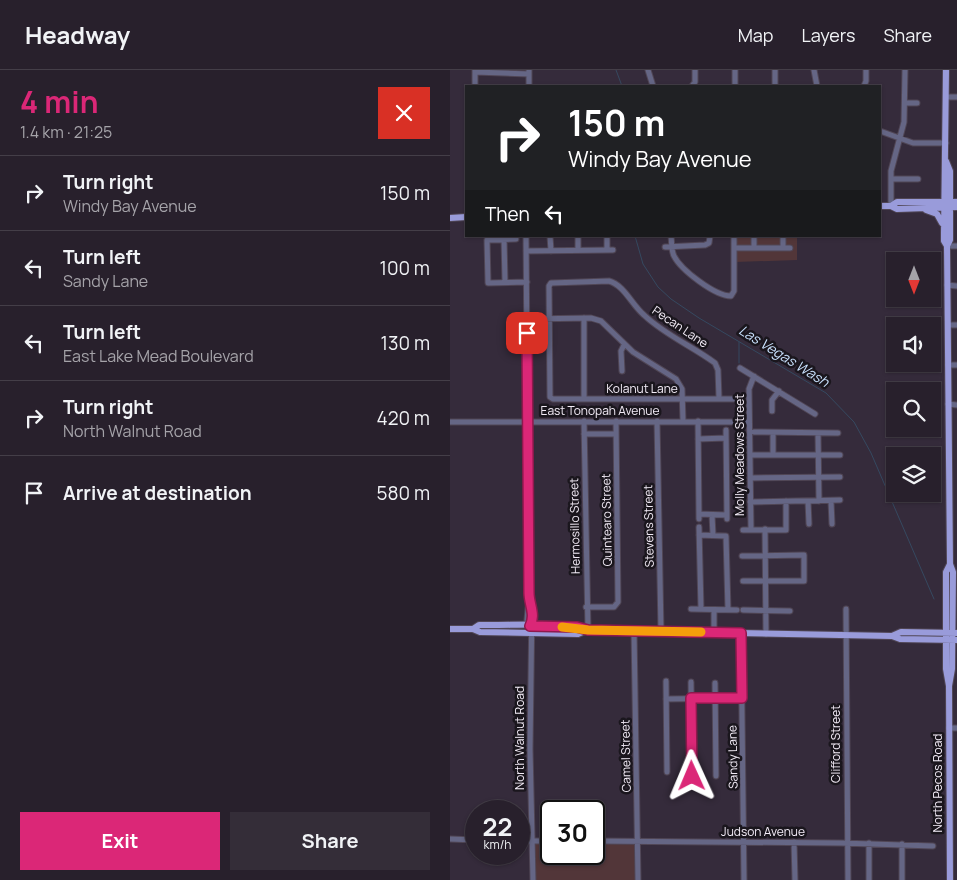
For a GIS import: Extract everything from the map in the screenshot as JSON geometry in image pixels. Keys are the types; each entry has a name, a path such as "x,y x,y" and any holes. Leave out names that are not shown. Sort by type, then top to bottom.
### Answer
{"main road":[{"name":"North Pecos Road","path":"946,70 946,161 950,171 950,240 947,246 948,404 952,446 949,485 950,564 946,572 952,636 952,669 949,686"},
{"path":"891,206 897,202 950,204"},
{"name":"North Pecos Road","path":"947,246 944,241 944,229 950,204"},
{"path":"881,206 891,206 897,209 950,204"},
{"path":"918,208 937,214 944,229"},
{"path":"450,218 465,217"},
{"path":"450,629 473,629 480,632 577,627 588,630 892,636 927,639 952,636"},
{"path":"892,636 900,632 952,636"},
{"name":"North Pecos Road","path":"950,880 954,849 950,768 949,686 946,658 952,636"},
{"path":"927,639 940,646 946,658"}],"street":[{"path":"648,70 653,85"},
{"path":"693,85 696,70"},
{"path":"735,70 735,85"},
{"path":"775,70 775,85"},
{"path":"814,70 817,85"},
{"path":"864,85 866,70"},
{"path":"891,206 893,158 904,122 905,70"},
{"path":"474,85 475,71 529,72 529,85"},
{"path":"946,97 957,97"},
{"path":"905,103 917,102"},
{"path":"881,131 913,143 946,143"},
{"path":"891,179 918,179"},
{"name":"North Walnut Road","path":"526,237 529,598 526,620 530,630 533,880"},
{"path":"550,237 551,251"},
{"path":"578,237 578,250"},
{"path":"526,251 610,250 607,237"},
{"path":"672,237 674,257 702,282 725,296 733,295 734,237"},
{"path":"665,247 705,245 709,243 710,237"},
{"path":"754,237 754,248"},
{"path":"783,237 783,247"},
{"path":"504,239 505,282"},
{"path":"516,239 487,240 488,282 527,282"},
{"path":"947,246 957,246"},
{"path":"734,248 790,248"},
{"name":"Pecan Lane","path":"549,318 551,283 609,281 616,283 634,306 654,325 715,363 718,370 719,398"},
{"path":"947,285 957,286"},
{"name":"Kolanut Lane","path":"549,318 550,397 556,399 735,399"},
{"path":"527,319 584,318 600,321 624,345 676,379 682,389 683,421"},
{"path":"584,318 584,399"},
{"path":"948,325 957,325"},
{"path":"622,371 621,351 624,345"},
{"path":"948,365 957,365"},
{"path":"740,368 815,414"},
{"name":"Molly Meadows Street","path":"754,376 749,389 750,529 786,530 786,501"},
{"path":"772,411 772,400 779,392"},
{"path":"948,404 957,405"},
{"name":"Hermosillo Street","path":"584,421 586,607 588,630"},
{"name":"Quintearo Street","path":"586,607 614,607 618,605 616,421"},
{"name":"Stevens Street","path":"657,421 661,631"},
{"path":"698,421 699,517 712,515 727,517 726,430"},
{"name":"East Tonopah Avenue","path":"450,422 749,422"},
{"path":"754,432 838,433"},
{"path":"773,432 773,455"},
{"path":"818,433 819,501"},
{"path":"584,434 616,434"},
{"path":"698,439 726,438"},
{"path":"750,456 840,455"},
{"path":"750,478 840,477"},
{"path":"949,485 957,485"},
{"path":"750,502 840,500"},
{"path":"808,501 809,524"},
{"path":"831,501 832,524"},
{"path":"712,515 713,535"},
{"path":"949,525 957,525"},
{"path":"699,527 701,609"},
{"path":"743,530 750,529"},
{"path":"765,529 766,634"},
{"path":"699,535 725,534 728,610"},
{"path":"742,556 804,555 804,581 742,581"},
{"path":"950,564 957,564"},
{"path":"691,609 790,611"},
{"name":"Clifford Street","path":"846,609 848,880"},
{"path":"714,610 714,632"},
{"name":"Camel Street","path":"634,631 638,880"},
{"name":"Sandy Lane","path":"741,633 744,880"},
{"path":"666,681 667,772"},
{"path":"691,682 692,776"},
{"path":"714,682 716,776"},
{"path":"666,699 742,698"},
{"path":"949,728 957,728"},
{"path":"950,768 957,768"},
{"path":"450,839 465,840"},
{"path":"533,841 540,841"},
{"name":"Judson Avenue","path":"605,841 869,843 933,846"},
{"path":"794,842 794,880"},
{"path":"869,843 869,880"},
{"path":"902,844 902,880"}],"shaded area":[{"path":"736,237 797,237 797,260 735,262"},
{"path":"533,841 540,841 540,865 605,865 605,841 638,841 638,880 533,880"}],"waterway":[{"name":"Las Vegas Wash","path":"616,70 622,85"},
{"name":"Las Vegas Wash","path":"635,237 643,264 658,287 671,299 699,318 826,393 854,422 871,453 934,599"},
{"path":"739,342 739,363"}],"slow traffic":[{"path":"562,627 577,627 588,630 701,632"}],"route":[{"path":"527,333 526,457 529,598 532,605 532,622 530,626 577,627 588,630 741,633 742,698 691,698 692,776"}]}
